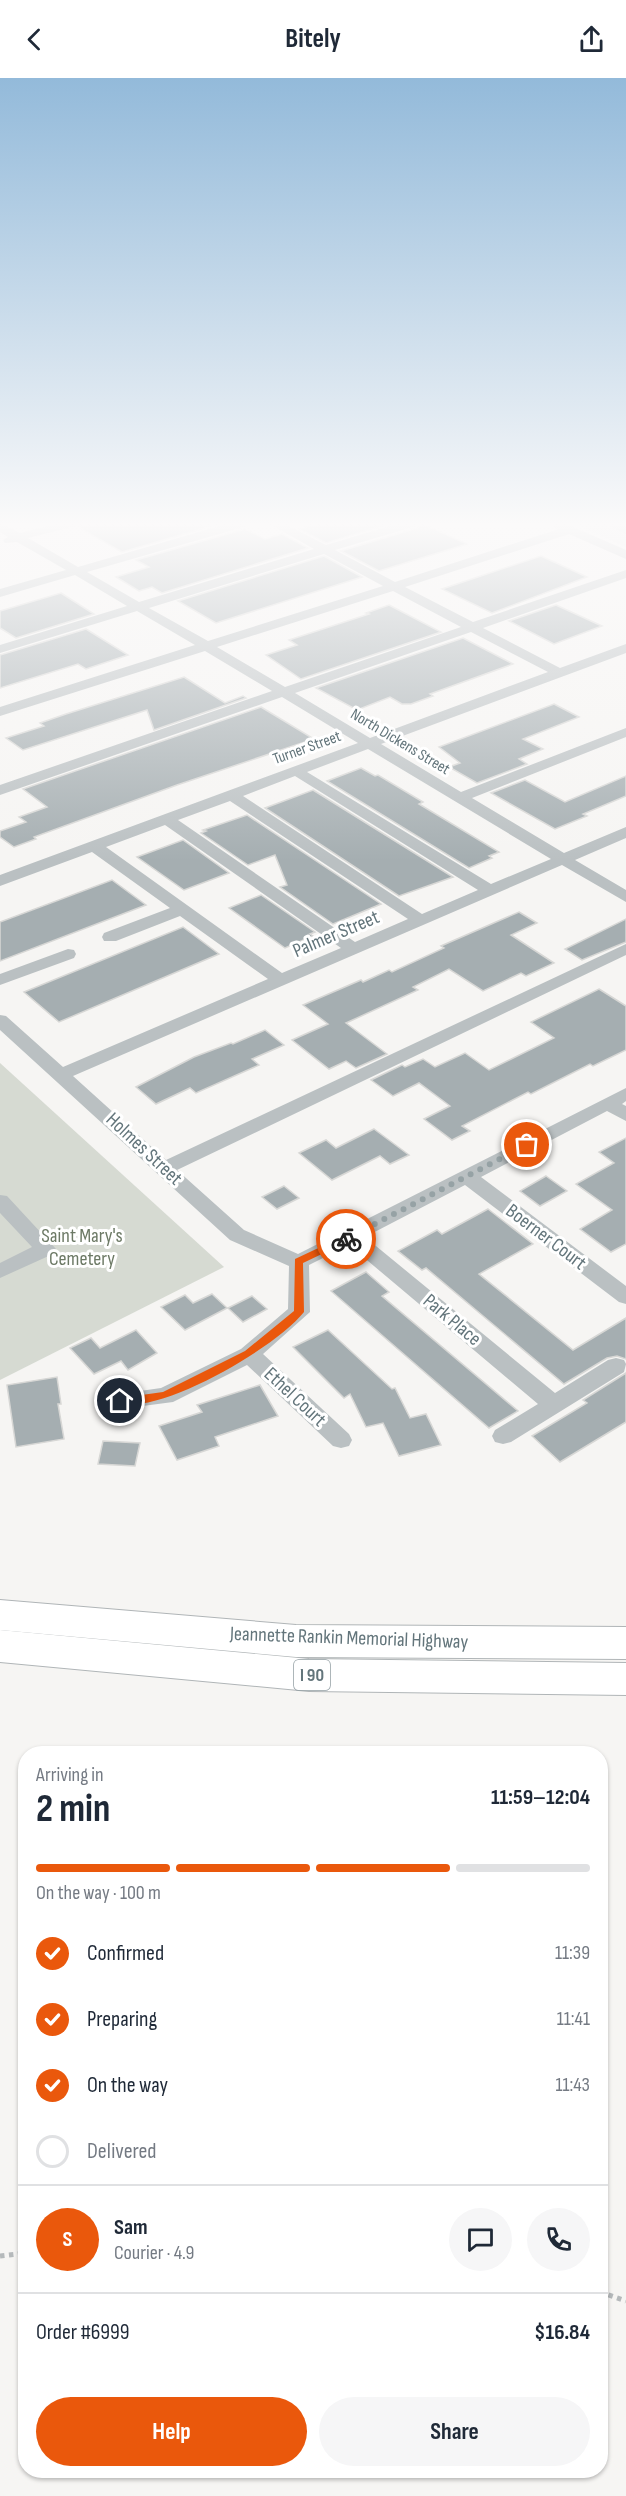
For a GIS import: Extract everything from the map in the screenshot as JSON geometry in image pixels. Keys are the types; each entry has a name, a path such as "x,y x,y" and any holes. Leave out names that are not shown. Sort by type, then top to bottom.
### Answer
{"highway":[{"name":"Jeannette Rankin Memorial Highway","path":"0,1615 296,1641 626,1643"},
{"name":"Jeannette Rankin Memorial Highway","path":"0,1646 309,1675 626,1679"}],"street":[{"path":"0,649 43,636"},
{"name":"North Dickens Street","path":"188,636 626,897"},
{"path":"0,712 239,636"},
{"path":"0,790 445,636"},
{"path":"488,636 559,673"},
{"name":"Turner Street","path":"0,881 626,648"},
{"path":"459,798 626,732"},
{"path":"296,771 490,890"},
{"path":"231,795 420,920"},
{"path":"167,819 353,949"},
{"name":"Palmer Street","path":"62,1074 626,832"},
{"path":"94,846 280,980"},
{"path":"110,937 182,909"},
{"path":"164,1168 626,949"},
{"path":"0,980 68,954"},
{"name":"Holmes Street","path":"0,1020 62,1074 237,1236 299,1262"},
{"path":"120,1401 165,1396 249,1354 299,1312 299,1262 626,1094"},
{"path":"608,1103 626,1115"},
{"name":"Boerner Court","path":"466,1176 626,1297"},
{"path":"0,1201 46,1249 0,1271"},
{"name":"Park Place","path":"351,1236 553,1404"},
{"name":"Ethel Court","path":"249,1354 341,1440"},
{"path":"503,1436 616,1366"}],"path":[{"path":"0,2256 18,2254"},
{"path":"608,2295 626,2301"}],"green space":[{"name":"Saint Mary's Cemetery","path":"0,1063 224,1267 0,1380"}],"building":[{"path":"63,636 97,636 128,655 86,669 78,664 0,688 0,655"},
{"path":"302,636 430,636 301,679 266,655 297,645 289,640"},
{"path":"538,636 576,636 554,644"},
{"path":"463,638 513,664 430,694 433,696 411,704 402,704 390,697 357,710 316,688"},
{"path":"184,677 225,703 243,696 246,698 154,730 147,710 23,750 6,738 44,726 40,723 66,714"},
{"path":"554,704 579,717 523,739 543,749 519,759 527,764 477,783 449,767 460,763 439,747"},
{"path":"261,707 314,739 177,785 34,837 36,839 14,847 0,837 0,831 26,822 19,817 47,807 23,789"},
{"path":"361,768 375,776 378,775 423,802 419,804 499,852 489,856 492,858 469,868 327,781"},
{"path":"626,776 626,796 583,814 587,816 555,829 491,793 525,780 565,802"},
{"path":"313,790 453,877 399,896 265,808"},
{"path":"247,815 381,904 333,924 280,887 287,885 275,855 248,865 201,833 206,831 203,830"},
{"path":"183,840 229,873 184,890 137,857"},
{"path":"112,880 146,905 0,961 0,922"},
{"path":"261,895 315,932 310,934 313,936 285,948 229,908"},
{"path":"519,912 537,923 511,935 554,963 526,976 521,973 483,991 449,969 413,987 418,990 346,1023 387,1054 356,1068 346,1061 329,1069 292,1040 328,1024 303,1005 361,980 363,982 389,970 392,972 444,948 441,946"},
{"path":"626,919 626,942 582,960 565,949"},
{"path":"183,927 219,954 59,1022 24,992"},
{"path":"599,989 626,1006 626,1050 593,1066 590,1064 531,1094 528,1092 462,1126 470,1131 452,1140 424,1119 450,1106 419,1083 393,1096 371,1080 402,1065 405,1067 423,1059 435,1067 465,1053 489,1070 554,1038 531,1022"},
{"path":"265,1030 284,1045 252,1059 259,1065 196,1093 190,1088 156,1104 136,1087 194,1057"},
{"path":"374,1129 409,1155 390,1164 380,1156 332,1180 299,1153 326,1140 336,1148"},
{"path":"626,1138 626,1244 611,1252 580,1229 612,1210 576,1184 614,1163 599,1152"},
{"path":"546,1176 567,1191 540,1206 520,1191"},
{"path":"284,1186 299,1198 277,1209 262,1197"},
{"path":"488,1209 533,1244 479,1274 573,1350 626,1318 626,1359 617,1356 607,1358 564,1384 426,1268 422,1270 398,1251 437,1230 442,1234"},
{"path":"366,1272 389,1292 382,1296 518,1411 489,1428 331,1291"},
{"path":"212,1294 227,1308 185,1330 161,1307 185,1295 193,1303"},
{"path":"252,1296 267,1309 243,1322 228,1308"},
{"path":"136,1330 157,1353 128,1370 121,1361 94,1374 70,1348 91,1338 100,1348"},
{"path":"328,1330 392,1389 395,1388 410,1418 426,1414 441,1445 399,1456 383,1423 366,1427 350,1394 344,1398 293,1347"},
{"path":"626,1373 626,1422 560,1462 532,1436 587,1403 583,1400"},
{"path":"57,1377 61,1404 58,1404 64,1439 16,1447 7,1385"},
{"path":"260,1385 278,1416 215,1437 219,1446 177,1460 159,1426 202,1412 197,1405"},
{"path":"103,1441 140,1443 135,1466 98,1464"}],"way so far":[{"path":"346,1239 527,1145"}],"route":[{"path":"120,1401 165,1396 249,1354 299,1312 299,1262 346,1239"}]}
